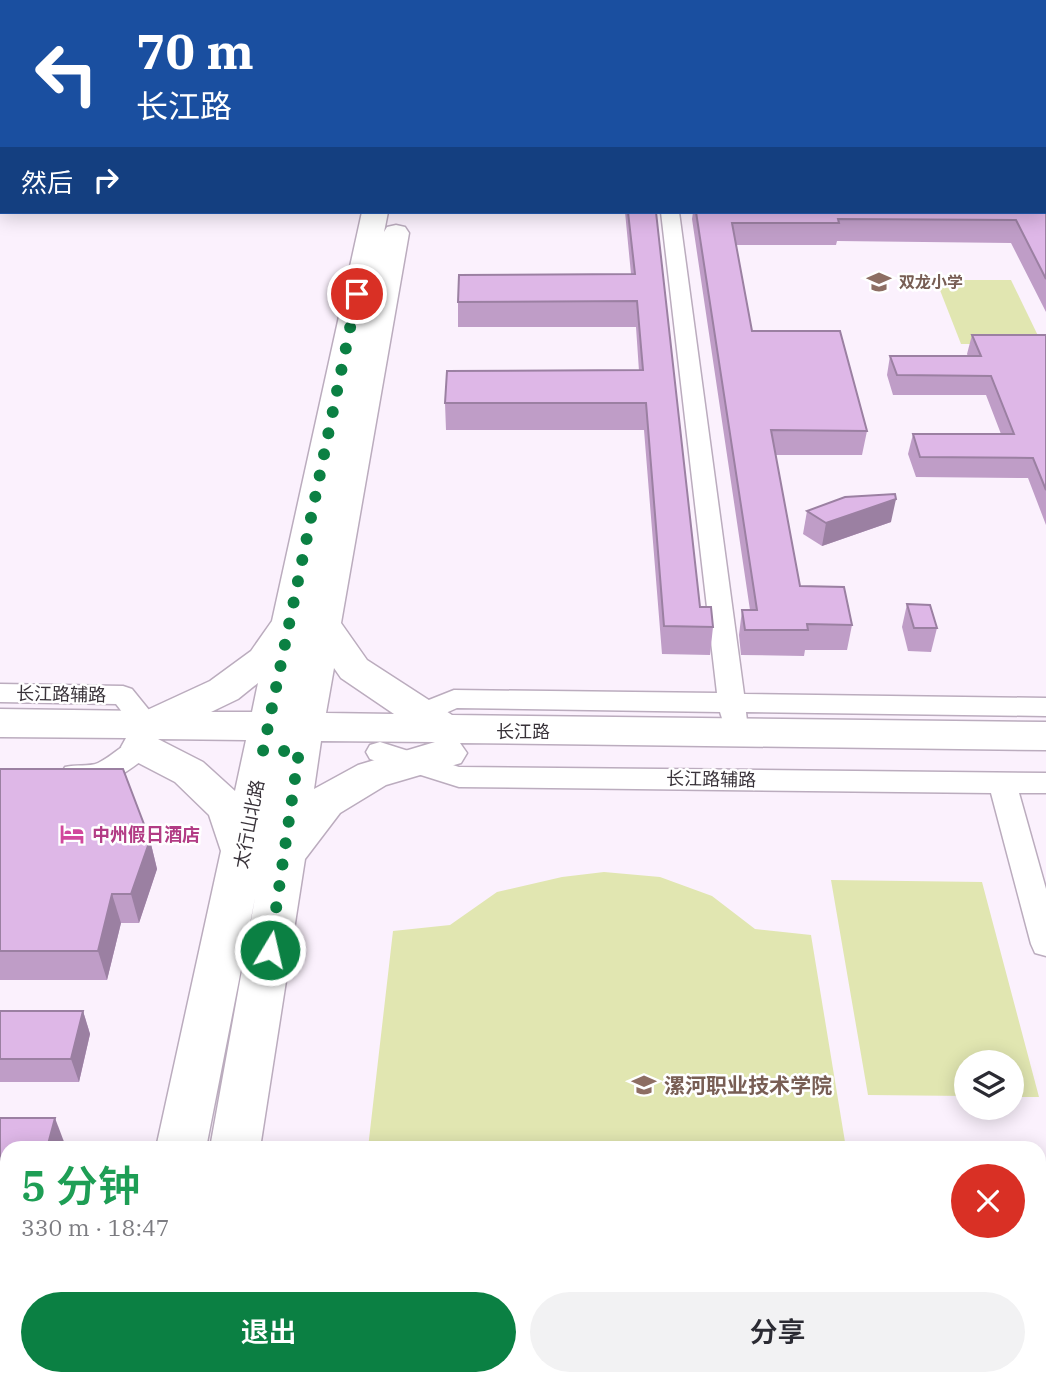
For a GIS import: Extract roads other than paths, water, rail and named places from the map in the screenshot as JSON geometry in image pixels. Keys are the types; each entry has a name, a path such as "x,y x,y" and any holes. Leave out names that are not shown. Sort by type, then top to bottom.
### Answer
{"main road":[{"name":"太行山北路","path":"306,624 375,214"},
{"name":"太行山北路","path":"236,1141 264,853 283,739 306,624 400,214"},
{"path":"306,624 354,669 415,740 372,775 325,802 264,853 227,808 145,736 223,690 306,624"},
{"name":"长江路","path":"415,740 733,717 1046,736"},
{"name":"长江路","path":"0,723 145,736 415,740 1046,759"},
{"name":"长江路","path":"0,746 145,736"},
{"name":"太行山北路","path":"183,1141 264,853"}],"street":[{"path":"670,214 733,717 1046,707"},
{"name":"长江路辅路","path":"0,693 123,695 145,736"},
{"path":"51,774 101,775 145,736"},
{"name":"长江路辅路","path":"415,740 459,777 1046,783"},
{"path":"1002,782 1046,944"}],"place":[{"name":"双龙小学","path":"879,282"},
{"name":"中州假日酒店","path":"72,834"},
{"name":"漯河职业技术学院","path":"644,1085"}]}
